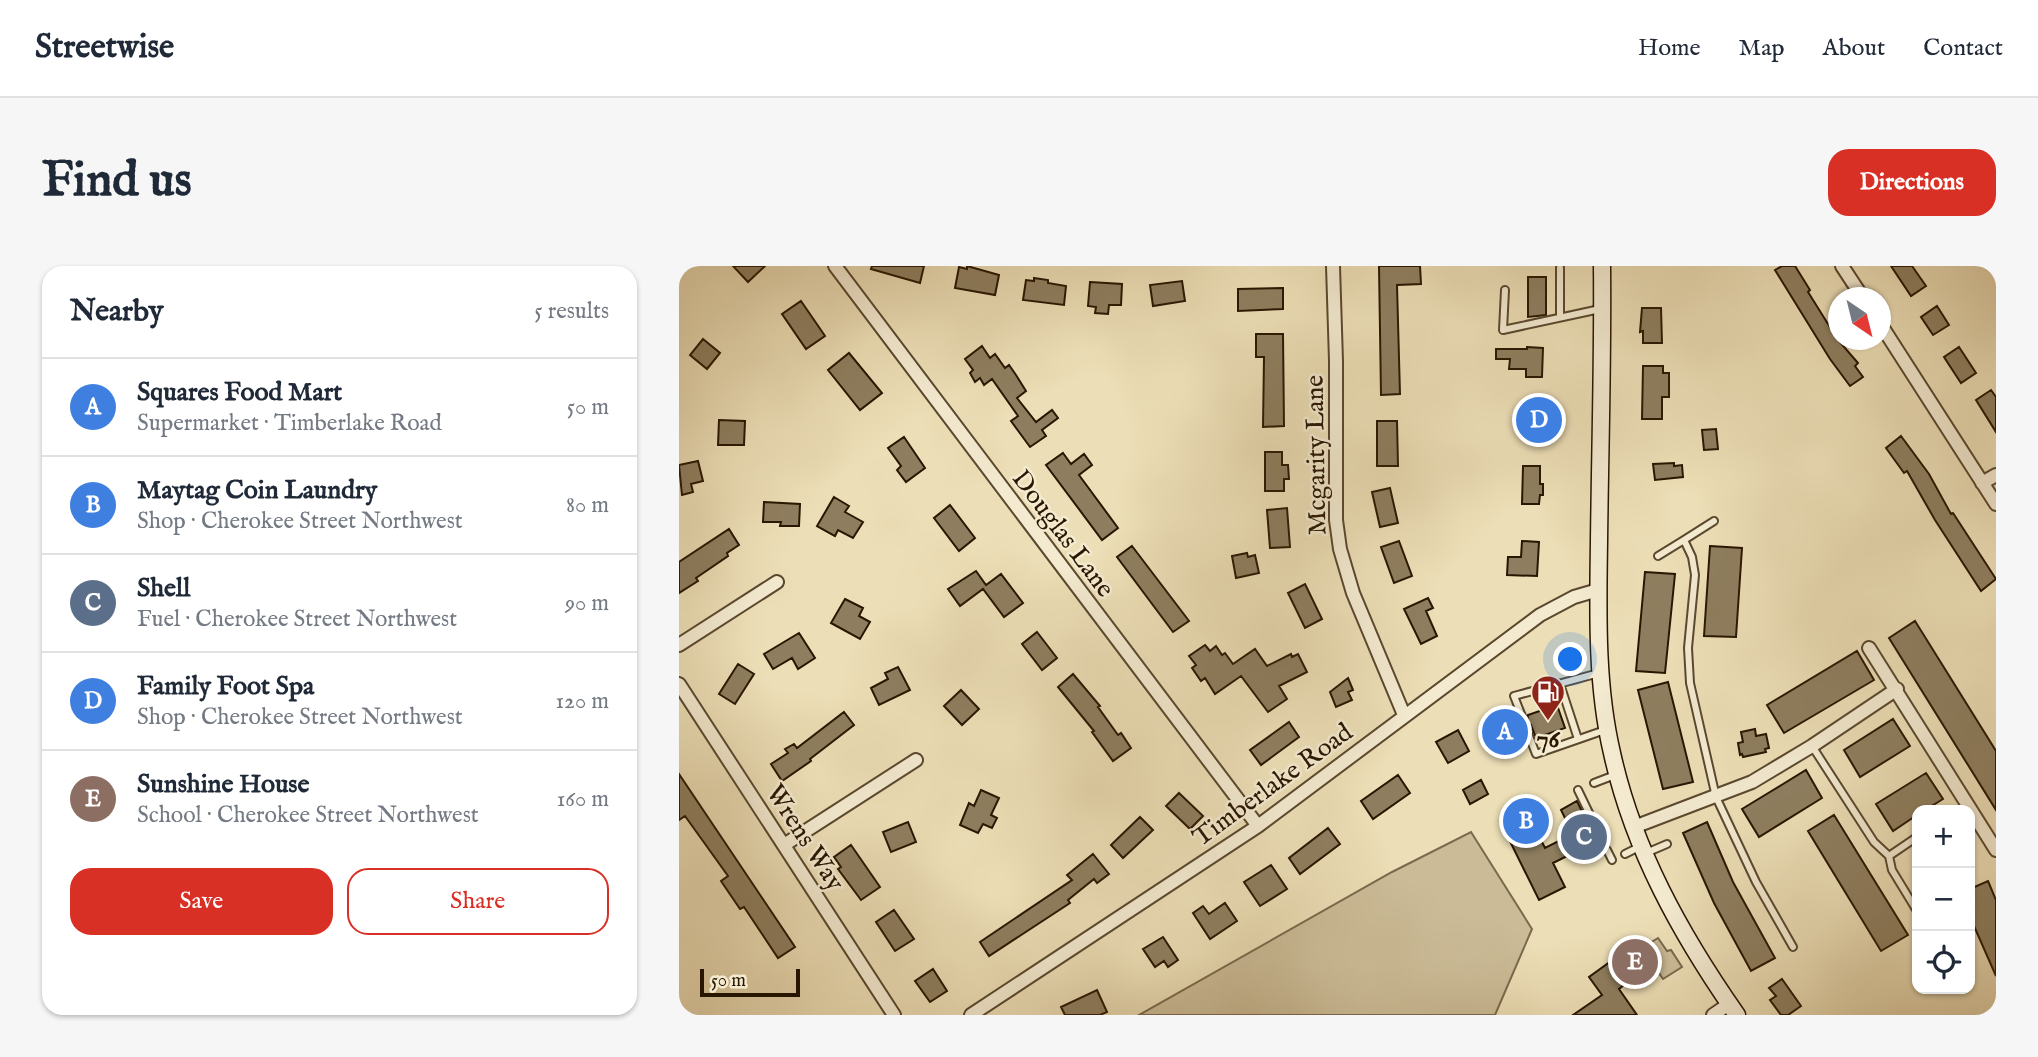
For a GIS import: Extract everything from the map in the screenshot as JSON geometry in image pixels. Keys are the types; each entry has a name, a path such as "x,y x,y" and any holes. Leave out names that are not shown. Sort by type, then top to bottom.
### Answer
{"main road":[{"path":"1602,266 1598,590 1600,673 1607,729 1617,775 1653,875 1690,943 1733,1009"}],"street":[{"name":"Douglas Lane","path":"835,266 1258,827"},
{"name":"Mcgarity Lane","path":"1333,266 1336,520 1340,549 1353,593 1404,715"},
{"path":"1842,266 1856,287"},
{"path":"1891,341 1996,504"},
{"path":"1982,483 1996,475"},
{"path":"679,645 777,582"},
{"name":"Timberlake Road","path":"971,1015 1258,827 1540,615 1574,597 1598,590"},
{"path":"1869,648 1897,689 1962,805"},
{"name":"Wrens Way","path":"679,684 894,1015"},
{"path":"1634,827 1752,782 1897,689"},
{"path":"784,845 916,760"},
{"path":"1975,823 1996,850"},
{"path":"1713,1015 1733,1009"}],"lane":[{"path":"1560,268 1560,317"},
{"path":"1505,290 1503,330 1601,308"},
{"path":"1658,556 1714,521"},
{"path":"1684,540 1692,557 1695,575 1688,648 1690,683 1716,797 1756,882 1793,947"},
{"path":"1523,719 1514,696 1600,673"},
{"path":"1560,684 1578,739"},
{"path":"1526,728 1536,754 1607,729"},
{"path":"1812,746 1874,842 1889,856 1892,870 1912,903"},
{"path":"1594,783 1617,775"},
{"path":"1578,790 1593,819"},
{"path":"1889,856 1912,840"},
{"path":"1625,854 1667,844"},
{"path":"1607,849 1612,860"}],"shaded area":[{"path":"1471,832 1532,929 1495,1015 1139,1015 1392,872"},
{"path":"1658,938 1667,951 1671,950 1682,967 1663,979 1642,948"}],"building":[{"path":"733,266 765,266 748,282"},
{"path":"872,266 924,266 920,283 871,269"},
{"path":"967,266 999,275 995,295 955,288 959,267 967,269"},
{"path":"1379,266 1420,266 1421,284 1397,285 1400,394 1381,395"},
{"path":"1782,266 1795,266 1828,324 1828,350 1847,350 1858,363 1855,366 1863,377 1850,386 1830,359 1775,270"},
{"path":"1891,266 1912,266 1926,286 1911,296"},
{"path":"1528,277 1546,277 1546,315 1528,317"},
{"path":"1034,278 1066,286 1064,305 1023,300 1026,280 1034,281"},
{"path":"1182,281 1185,301 1153,306 1150,285"},
{"path":"1090,282 1122,284 1121,305 1109,305 1108,314 1095,313 1096,307 1088,306"},
{"path":"1283,288 1283,309 1238,311 1238,289"},
{"path":"801,301 825,336 806,349 782,314"},
{"path":"1937,306 1949,325 1933,335 1921,317"},
{"path":"1642,308 1661,308 1662,343 1643,343 1643,331 1640,332"},
{"path":"1256,334 1283,334 1284,426 1263,427 1264,357 1256,357"},
{"path":"703,339 720,353 707,369 690,355"},
{"path":"982,346 990,358 995,354 1005,368 1009,365 1026,391 1017,398 1036,422 1052,410 1058,418 1042,430 1046,436 1030,447 1011,421 1018,416 992,379 984,385 980,378 975,382 970,373 973,370 965,359"},
{"path":"1959,347 1976,373 1961,383 1944,357"},
{"path":"1543,348 1542,377 1526,377 1526,369 1509,369 1510,359 1496,359 1496,349"},
{"path":"849,353 882,393 860,410 828,370"},
{"path":"1643,366 1663,366 1663,373 1669,373 1669,397 1662,397 1662,419 1642,419"},
{"path":"1991,390 1996,397 1996,432 1976,400"},
{"path":"1525,400 1542,400 1545,426 1541,426 1541,440 1523,440 1523,427 1515,426 1516,411 1525,412"},
{"path":"719,420 745,421 744,445 718,445"},
{"path":"1377,421 1397,421 1398,466 1377,466"},
{"path":"1716,429 1718,449 1704,450 1702,430"},
{"path":"1901,436 1929,474 1951,514 1953,513 1996,579 1981,591 1907,471 1904,473 1886,448"},
{"path":"904,437 925,468 906,482 897,470 901,466 888,448"},
{"path":"1265,452 1282,452 1282,465 1288,465 1289,479 1284,479 1284,491 1265,491"},
{"path":"1063,453 1071,464 1084,454 1092,465 1079,475 1118,528 1102,540 1046,465"},
{"path":"698,461 703,481 691,484 693,492 682,495 679,465"},
{"path":"1674,463 1674,466 1682,465 1683,477 1655,480 1653,464"},
{"path":"1523,466 1540,466 1543,495 1540,495 1539,504 1522,504"},
{"path":"1390,488 1398,523 1380,527 1372,492"},
{"path":"834,497 849,506 845,512 863,522 853,538 838,530 835,536 817,526"},
{"path":"764,502 800,504 799,526 763,522"},
{"path":"950,505 975,538 959,551 934,518"},
{"path":"1287,508 1290,547 1270,548 1267,510"},
{"path":"729,529 739,545 696,578 698,581 679,593 679,562"},
{"path":"1399,541 1412,576 1394,583 1381,547"},
{"path":"1522,541 1539,542 1537,576 1507,575 1508,557 1521,557"},
{"path":"1132,546 1189,621 1173,632 1117,557"},
{"path":"1710,546 1742,548 1736,637 1704,636"},
{"path":"1247,553 1248,557 1255,555 1259,573 1236,578 1232,556"},
{"path":"976,571 986,585 1001,574 1023,603 1004,617 983,589 960,606 948,589"},
{"path":"1645,572 1675,574 1665,673 1636,671"},
{"path":"1305,584 1322,619 1305,628 1288,593"},
{"path":"1428,598 1433,608 1426,611 1437,636 1421,644 1404,609"},
{"path":"845,599 863,608 859,616 870,622 860,639 831,623"},
{"path":"1915,621 1996,751 1996,810 1889,638"},
{"path":"1037,632 1057,658 1042,670 1022,644"},
{"path":"799,633 815,658 798,669 792,658 773,669 764,654"},
{"path":"1205,645 1210,651 1216,646 1233,664 1255,649 1267,666 1291,654 1292,657 1298,654 1307,672 1279,686 1287,699 1268,712 1241,676 1215,694 1205,678 1201,681 1192,668 1196,665 1189,656"},
{"path":"1857,651 1874,680 1784,733 1767,705"},
{"path":"738,664 754,674 735,704 719,694"},
{"path":"898,667 910,690 879,705 871,688 888,679 885,673"},
{"path":"1073,674 1100,706 1098,707 1118,735 1121,733 1131,748 1113,761 1092,732 1094,731 1058,687"},
{"path":"1348,678 1353,690 1348,692 1352,700 1336,707 1330,692"},
{"path":"1668,682 1693,782 1663,789 1638,690"},
{"path":"961,690 979,709 962,725 944,706"},
{"path":"1557,705 1565,728 1536,738 1531,725 1527,723 1528,715"},
{"path":"1506,707 1511,721 1517,719 1522,724 1525,742 1519,745 1521,749 1502,755 1488,714"},
{"path":"844,712 854,725 782,781 771,764 788,753 785,749 794,744 797,748"},
{"path":"1893,719 1910,746 1860,777 1844,750"},
{"path":"1289,722 1299,737 1261,765 1250,750"},
{"path":"1755,729 1756,736 1766,734 1769,748 1765,749 1766,752 1743,757 1740,755 1738,743 1743,742 1741,732"},
{"path":"1458,730 1469,751 1448,763 1436,742"},
{"path":"1806,770 1822,798 1759,837 1742,809"},
{"path":"1926,773 1943,799 1933,805 1912,805 1912,818 1893,831 1876,804"},
{"path":"679,774 795,947 778,958 744,907 740,909 721,881 728,876 685,816 679,820"},
{"path":"1398,775 1410,793 1373,819 1361,801"},
{"path":"1481,780 1488,794 1470,804 1463,790"},
{"path":"981,790 999,798 991,815 997,818 992,828 983,824 978,833 960,825 969,803 974,806"},
{"path":"1179,793 1203,816 1190,829 1166,806"},
{"path":"1577,801 1602,853 1587,861 1581,849 1553,863 1565,887 1539,900 1500,821 1525,809 1545,848 1573,834 1561,810"},
{"path":"1834,815 1908,935 1881,951 1808,831"},
{"path":"1140,817 1153,830 1123,858 1111,845"},
{"path":"908,822 916,842 891,852 883,832"},
{"path":"1707,822 1733,882 1775,958 1751,971 1714,903 1683,833"},
{"path":"1328,828 1340,844 1300,874 1289,858"},
{"path":"851,845 880,887 861,900 838,869 841,867 834,857"},
{"path":"1093,854 1109,874 1097,883 1094,879 1068,900 1070,903 989,956 980,942 1072,880 1067,875"},
{"path":"1271,865 1287,889 1260,906 1244,882"},
{"path":"1988,881 1996,900 1996,976 1975,928 1975,887"},
{"path":"1225,903 1237,921 1210,939 1193,913 1203,906 1209,914"},
{"path":"894,910 914,939 895,951 876,922"},
{"path":"1163,937 1178,960 1168,967 1164,961 1155,967 1143,949"},
{"path":"1621,954 1636,975 1619,989 1637,1015 1573,1015 1602,995 1589,977"},
{"path":"933,969 947,991 930,1002 915,981"},
{"path":"1782,979 1801,1006 1788,1015 1781,1015 1770,1000 1776,996 1769,988"},
{"path":"1097,990 1107,1012 1100,1015 1065,1015 1061,1007"}],"place":[{"name":"Family Foot Spa","path":"1539,420"},
{"name":"76","path":"1548,722"},
{"name":"Squares Food Mart","path":"1505,732"},
{"name":"Maytag Coin Laundry","path":"1526,821"},
{"name":"Shell","path":"1584,837"},
{"name":"Sunshine House","path":"1635,962"}]}
